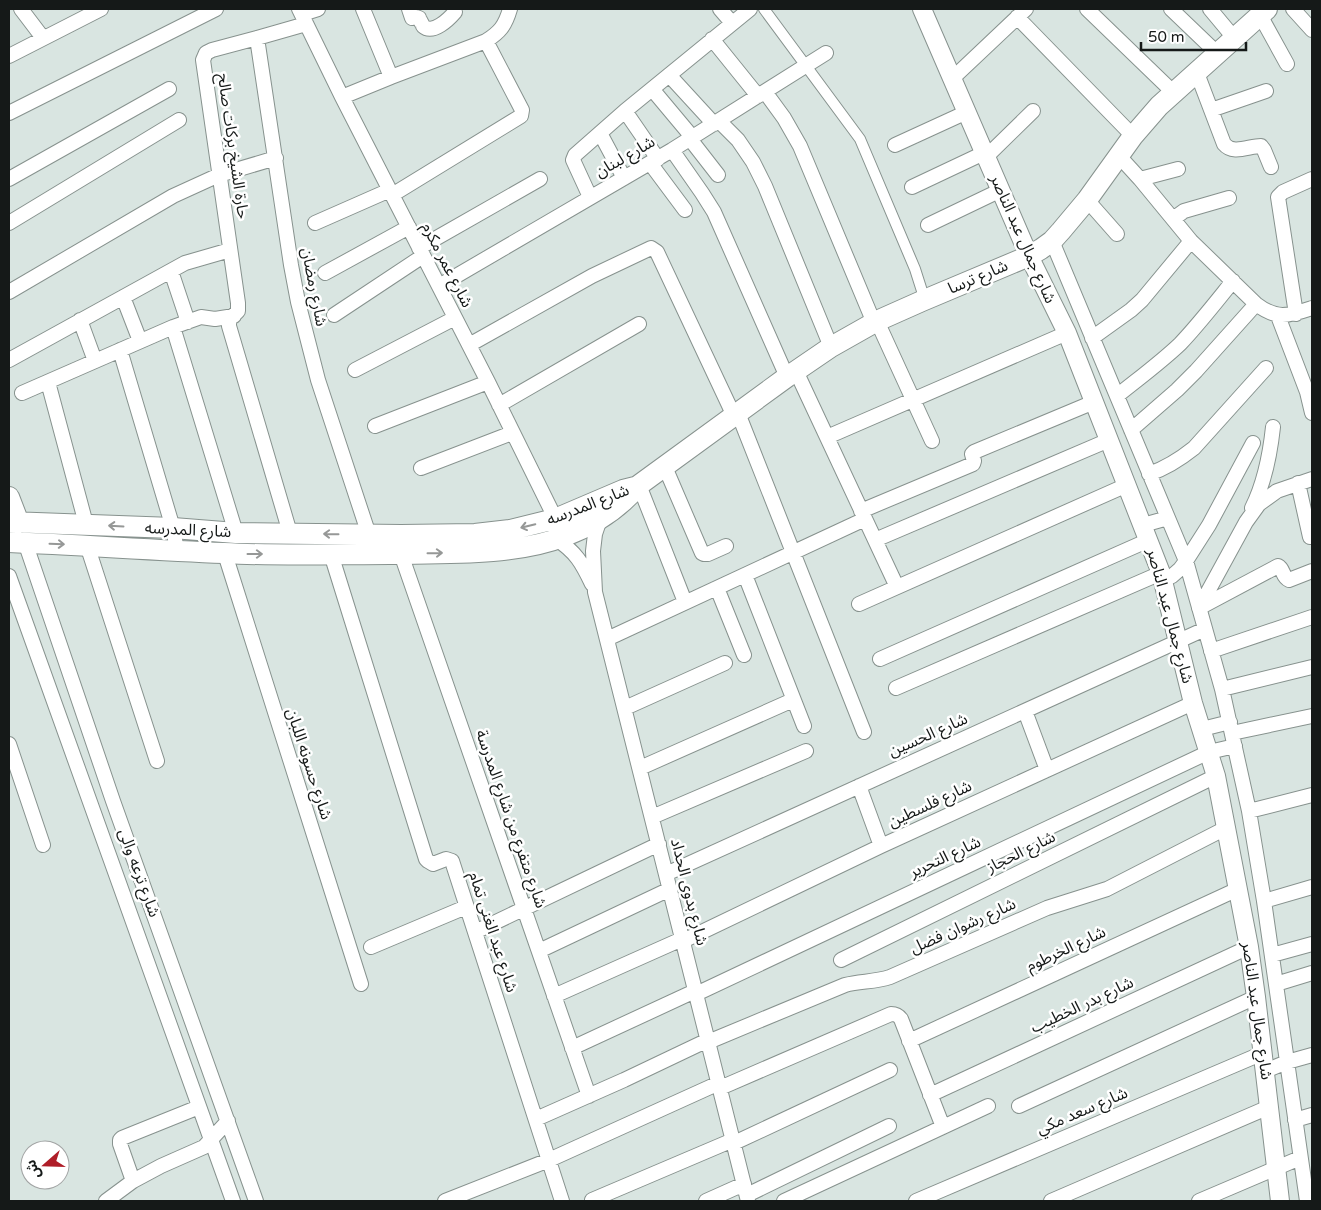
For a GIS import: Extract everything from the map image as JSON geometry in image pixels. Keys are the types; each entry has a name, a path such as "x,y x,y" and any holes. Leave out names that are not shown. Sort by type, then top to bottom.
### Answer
{"main road":[{"name":"شارع ترسا","path":"639,486 791,374 831,347 876,322 1029,256 1052,241 1086,200 1146,120 1264,12"},
{"name":"شارع المدرسه","path":"14,522 173,528 236,533 465,534 530,526 555,519 622,490 639,486"},
{"name":"شارع المدرسه","path":"17,542 225,554 401,554 495,550 537,544 561,538 616,509 639,486"},
{"path":"9,496 14,522"}],"street":[{"path":"21,9 43,38"},
{"path":"9,56 99,9"},
{"path":"9,113 216,9"},
{"name":"حارة الشيخ بركات صالح","path":"290,533 229,326 230,320 238,311 238,304 203,60 206,53 212,50 257,38 318,9"},
{"path":"363,9 391,77"},
{"path":"409,9 412,18 419,18 423,26 429,28 441,25 455,12"},
{"path":"342,96 486,41 498,33 507,21 510,9"},
{"path":"720,9 732,23"},
{"path":"590,198 573,157 625,111 750,9"},
{"path":"764,9 860,139 915,268 922,291 922,301"},
{"name":"شارع جمال عبد الناصر","path":"922,9 1029,256 1067,333 1162,576 1194,702 1216,776 1249,947 1280,1201"},
{"path":"1087,9 1174,93"},
{"path":"1171,9 1218,54"},
{"path":"1210,9 1235,39"},
{"path":"1293,9 1312,30"},
{"path":"1264,12 1287,64"},
{"path":"953,78 1022,13 1133,136"},
{"name":"شارع عمر مكرم","path":"302,16 488,382 555,519 561,538"},
{"name":"شارع رمضان","path":"257,38 291,265 307,339 318,380 369,535"},
{"path":"712,39 784,118 800,146 876,322 932,441"},
{"path":"315,223 391,192 521,116 522,110 486,41"},
{"name":"شارع لبنان","path":"438,286 654,161 826,53"},
{"path":"1197,73 1227,148 1232,150 1261,146 1271,167"},
{"path":"669,75 717,123 738,140 753,162 765,186 831,347"},
{"path":"9,179 169,89"},
{"path":"652,89 718,175"},
{"path":"1211,110 1266,91"},
{"path":"625,111 685,210"},
{"path":"912,187 985,155 1033,111"},
{"path":"895,145 967,112"},
{"path":"9,223 179,120"},
{"path":"600,133 624,178"},
{"path":"672,150 714,212 791,374 827,437 897,587"},
{"path":"1118,156 1192,241 1266,312 1278,316 1296,314 1312,308"},
{"path":"9,292 172,196 219,175 276,158"},
{"path":"1140,179 1178,169"},
{"path":"334,315 421,252 540,179"},
{"path":"1296,314 1278,197 1283,192 1312,179"},
{"path":"928,225 1001,190"},
{"path":"1173,219 1184,211 1229,198"},
{"path":"1086,200 1117,234"},
{"path":"325,273 409,227"},
{"name":"شارع جمال عبد الناصر","path":"1052,241 1186,561 1222,689 1249,811 1264,901 1295,1120 1305,1163 1304,1199"},
{"path":"1092,338 1142,300 1192,241"},
{"path":"469,345 592,276 648,248 657,252 736,415 793,552 864,732"},
{"path":"9,360 186,263 230,250"},
{"path":"171,271 188,322"},
{"path":"1116,396 1152,369 1179,344 1233,281"},
{"path":"123,297 140,342"},
{"path":"1131,430 1196,371 1256,304"},
{"path":"22,393 173,327 201,317 215,319 234,316"},
{"path":"1278,316 1307,392 1312,414"},
{"path":"355,370 455,318"},
{"path":"80,320 95,361"},
{"path":"499,405 639,324"},
{"path":"173,327 236,533"},
{"path":"827,437 1067,333"},
{"path":"120,350 173,528 177,550"},
{"path":"1149,474 1165,468 1194,448 1266,368"},
{"path":"48,382 86,524"},
{"path":"375,426 488,382"},
{"path":"607,638 745,575 863,515 973,464 972,454 974,452 1094,402"},
{"path":"1199,608 1256,500 1265,476 1273,426"},
{"path":"421,468 512,433"},
{"path":"875,540 1109,440"},
{"path":"896,688 1162,576 1172,576 1186,561 1209,525 1253,443"},
{"path":"665,466 702,553 708,554 726,546"},
{"path":"1246,522 1259,504 1277,491 1312,479"},
{"path":"1298,483 1310,537"},
{"path":"859,604 1127,485"},
{"path":"639,486 685,602"},
{"path":"880,659 1146,532 1168,518"},
{"name":"شارع بدوى الحداد","path":"595,592 593,551 595,534 600,519"},
{"name":"شارع بدوى الحداد","path":"561,538 579,558 595,592 746,1194"},
{"name":"شارع ترعه والى","path":"17,542 113,801 256,1201"},
{"path":"87,545 157,761"},
{"name":"شارع حسونه اللبان","path":"225,554 361,984"},
{"name":"شارع عبد الغنى تمام","path":"331,554 426,859 433,864 446,859 452,861 562,1201"},
{"name":"شارع متفرع من شارع المدرسة","path":"401,554 589,1096"},
{"path":"1199,608 1278,566 1281,567 1285,578 1289,580 1312,570"},
{"path":"745,575 804,726"},
{"name":"شارع ترعه والى","path":"9,576 233,1201"},
{"path":"717,588 744,655"},
{"path":"1211,651 1312,617"},
{"name":"شارع الحسين","path":"666,874 1205,629"},
{"path":"625,708 725,663"},
{"path":"1222,689 1312,667"},
{"path":"640,768 793,700"},
{"name":"شارع فلسطين","path":"554,996 683,940 881,846 1194,702"},
{"path":"1025,711 1047,770"},
{"path":"1202,729 1232,734 1312,716"},
{"name":"شارع التحرير","path":"572,1048 1209,752 1232,734"},
{"path":"9,744 43,844"},
{"path":"652,817 806,751"},
{"name":"شارع الحجاز","path":"841,960 1216,776"},
{"path":"859,786 881,846"},
{"path":"1249,811 1312,795"},
{"name":"شارع رشوان فضل","path":"536,1119 708,1041 845,985 890,978 1047,908 1097,893 1226,828"},
{"path":"474,932 659,844"},
{"path":"1264,901 1312,887"},
{"path":"539,951 670,889"},
{"name":"شارع الخرطوم","path":"909,1041 1238,889"},
{"path":"371,947 466,907"},
{"path":"1272,955 1312,944"},
{"name":"شارع بدر الخطيب","path":"930,1095 1249,947"},
{"path":"1276,984 1312,973"},
{"path":"1020,1106 1256,997"},
{"path":"445,1201 549,1160 719,1086 892,1014 899,1016 943,1127"},
{"name":"شارع سعد مكي","path":"916,1201 1263,1053"},
{"path":"1265,1071 1312,1055"},
{"path":"592,1200 733,1142 890,1070"},
{"path":"784,1201 988,1106"},
{"path":"133,1181 120,1144 121,1139 199,1107"},
{"path":"1051,1201 1269,1107"},
{"path":"1295,1120 1312,1116"},
{"path":"106,1201 133,1181 160,1166 204,1146 228,1121"},
{"path":"706,1201 746,1194 889,1126"},
{"path":"1199,1201 1276,1168 1305,1163"}]}
